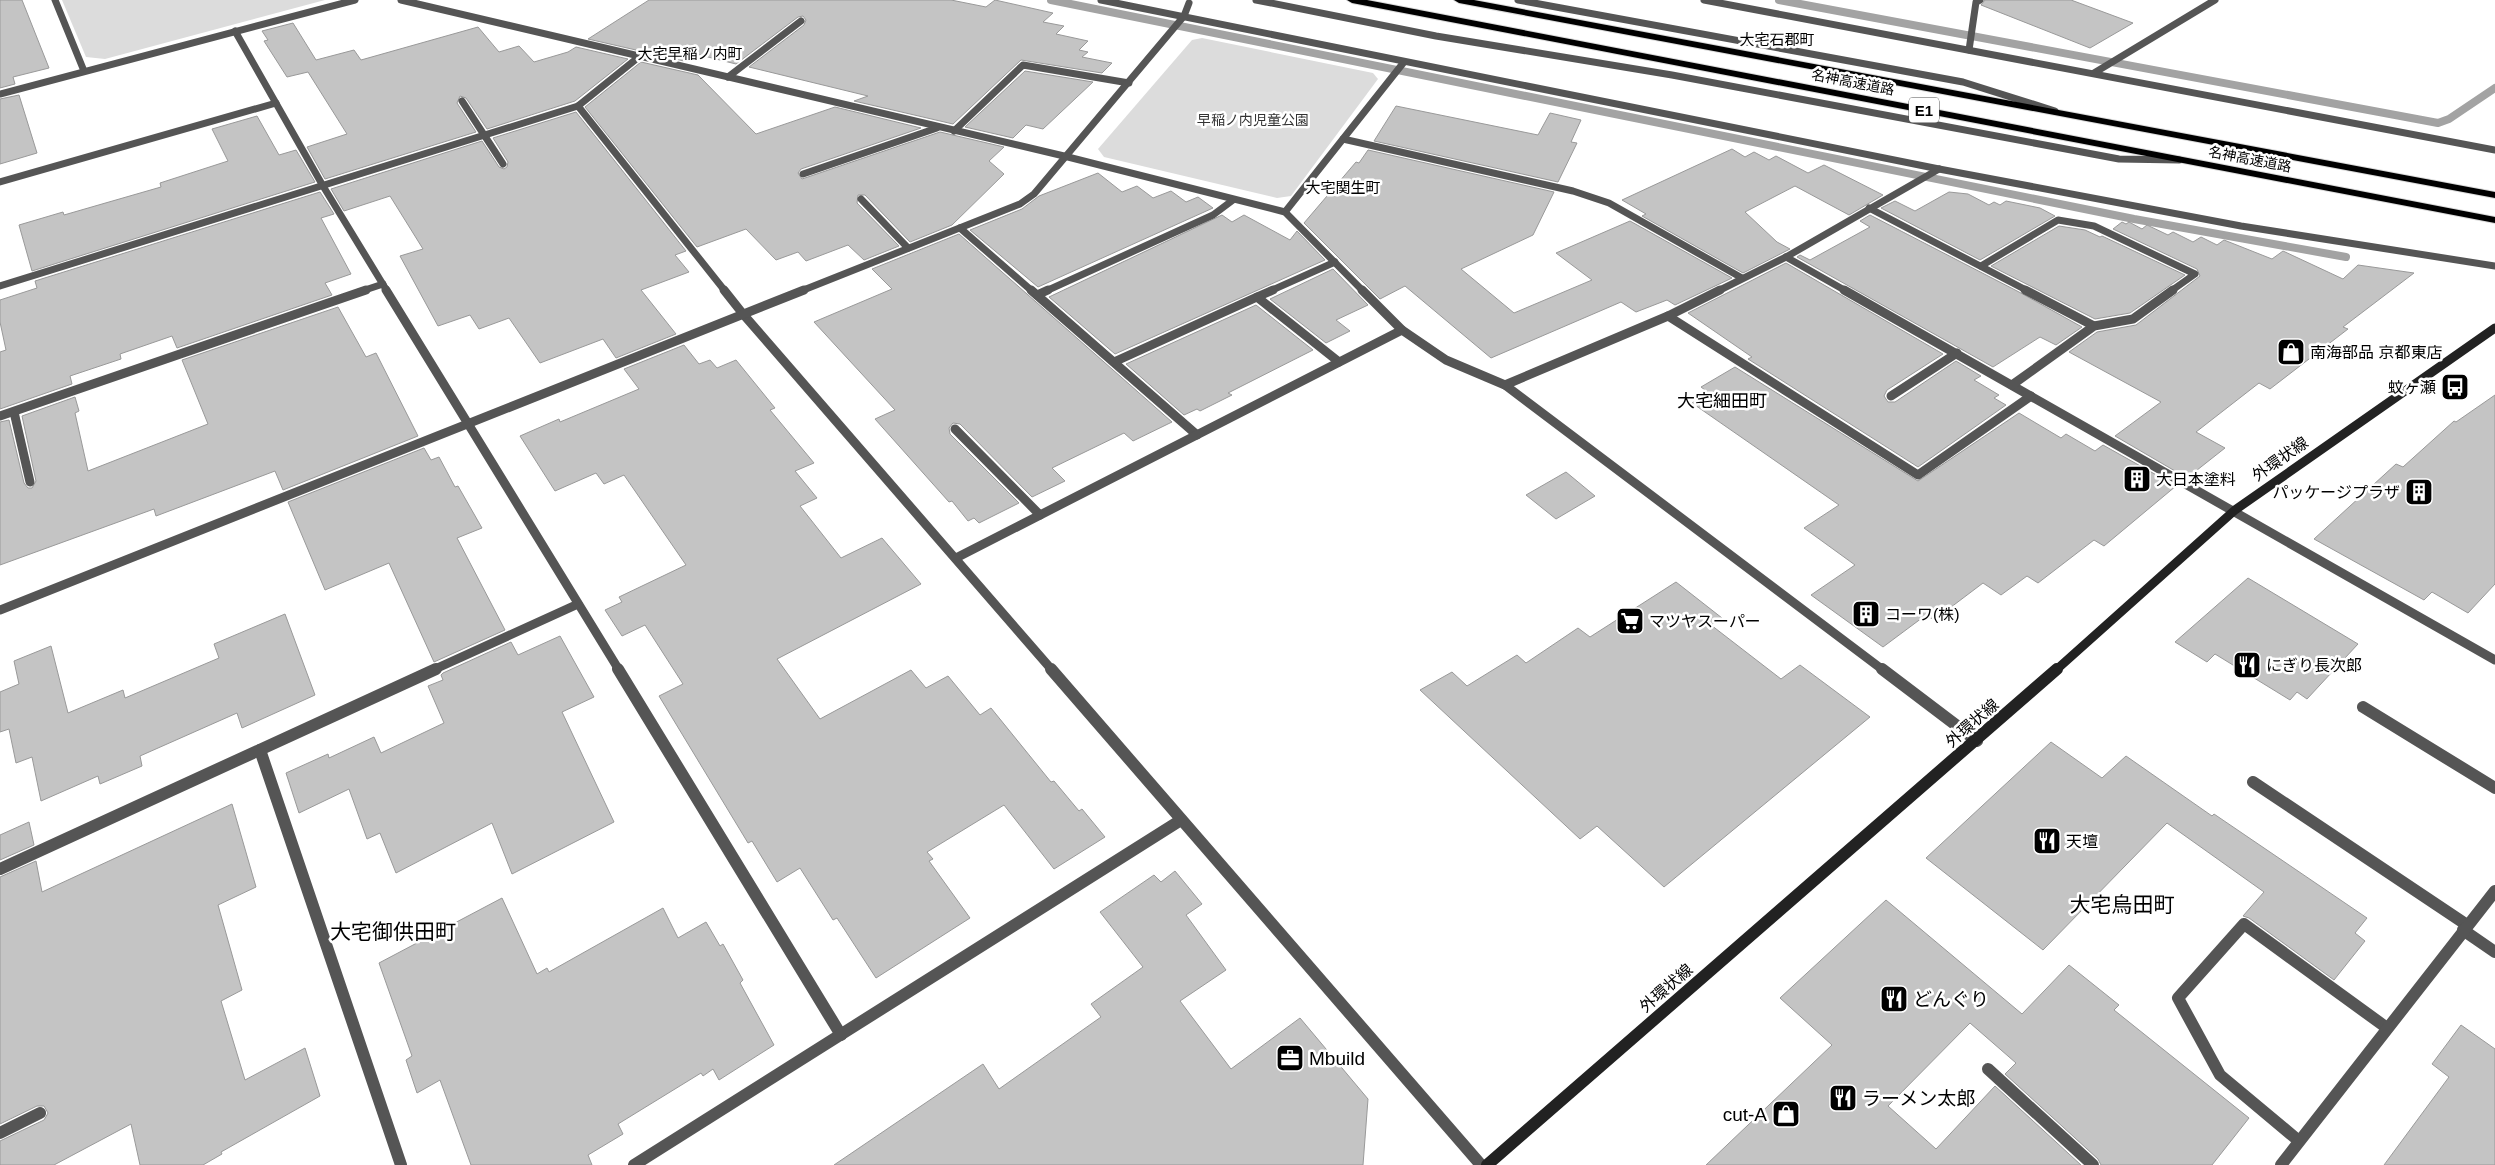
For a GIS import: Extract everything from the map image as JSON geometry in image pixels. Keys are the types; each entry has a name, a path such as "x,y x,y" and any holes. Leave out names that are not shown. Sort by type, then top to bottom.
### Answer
{"highway":[{"name":"名神高速道路","path":"1352,0 2495,220"},
{"name":"名神高速道路","path":"1459,0 2495,195"}],"main road":[{"name":"外環状線","path":"1487,1165 1977,741 2235,510 2495,328"}],"street":[{"path":"55,0 84,71"},
{"path":"0,94 355,0"},
{"path":"401,0 1064,156 1285,212 1402,330 1446,360 1506,385 1977,741"},
{"path":"1101,0 1939,169 2241,226 2454,258 2495,266"},
{"path":"1256,0 1436,36 1672,76 2119,159 2183,160"},
{"path":"1518,0 1963,82 2068,115"},
{"path":"1704,0 2495,150"},
{"path":"1969,50 1976,2 1980,0"},
{"path":"2094,73 2175,26 2215,0"},
{"path":"0,610 1020,204 1034,194 1064,156 1129,83 1184,16 1189,3"},
{"path":"728,77 801,21"},
{"path":"235,31 323,186 841,1034"},
{"path":"0,286 578,106 640,56"},
{"path":"1285,212 1404,62"},
{"path":"954,131 1023,65 1129,83"},
{"path":"462,101 503,164"},
{"path":"0,182 276,103"},
{"path":"578,106 743,314 1481,1165"},
{"path":"803,174 938,127"},
{"path":"1343,139 1574,191 1609,203 1742,278"},
{"path":"1506,385 1668,316 1786,257 1939,169"},
{"path":"861,199 908,248"},
{"path":"1037,295 1213,215 1233,200"},
{"path":"1869,208 2094,326"},
{"path":"1981,266 2058,220 2094,226 2195,274 2133,319 2094,326 2012,385"},
{"path":"960,228 1197,435"},
{"path":"1786,257 2235,510 2495,660"},
{"path":"1114,362 1335,262"},
{"path":"0,416 383,284"},
{"path":"1257,297 1339,362"},
{"path":"1668,316 1918,475 2031,396"},
{"path":"956,558 1402,330"},
{"path":"1891,396 1957,353"},
{"path":"14,412 30,482"},
{"path":"955,429 1040,515"},
{"path":"0,869 578,604"},
{"path":"2363,707 2495,788"},
{"path":"260,750 401,1165"},
{"path":"2253,782 2465,927 2495,952"},
{"path":"634,1165 1181,820"},
{"path":"2281,1165 2495,891"},
{"path":"2299,1141 2220,1075 2178,998 2244,924 2387,1028"},
{"path":"1988,1070 2093,1165"},
{"path":"0,1133 40,1113"}],"green space":[{"path":"62,0 325,0 105,59 86,57"},
{"name":"早稲ノ内児童公園","path":"1202,38 1373,73 1378,79 1291,196 1277,198 1104,157 1098,149 1192,40"}],"building":[{"path":"0,0 22,0 49,68 13,77 15,84 0,88"},
{"path":"649,0 951,0 986,7 995,0 1053,13 1043,22 1064,26 1056,34 1088,41 1079,50 1088,52 1082,57 1112,63 1102,73 1021,60 953,124 854,101 868,96 749,67 804,25 806,20 803,16 798,17 736,64 672,48 684,61 588,39"},
{"path":"1985,0 2071,0 2133,23 2090,48 1981,5"},
{"path":"293,23 316,60 354,50 361,60 478,27 499,52 519,46 534,62 568,52 576,47 628,59 575,101 487,129 466,98 460,96 457,103 476,132 325,179 307,147 347,134 308,72 287,77 264,41 268,40 262,31"},
{"path":"641,62 698,75 756,134 835,107 921,128 801,169 798,173 802,179 940,132 1004,147 989,161 1004,174 952,225 910,242 865,195 858,195 857,203 899,246 864,260 848,245 806,261 798,252 776,260 746,229 697,247 585,107"},
{"path":"1025,71 1093,82 1043,129 1026,125 1013,138 965,127"},
{"path":"19,95 37,153 0,164 0,99"},
{"path":"1396,106 1538,135 1550,113 1581,120 1571,142 1577,143 1558,182 1374,141"},
{"path":"576,112 686,251 675,255 689,272 641,290 676,334 616,358 603,339 540,363 509,318 479,329 470,315 438,326 400,256 423,249 390,196 344,211 331,189 482,141 499,167 504,169 507,167 508,162 493,138"},
{"path":"257,116 279,155 296,150 315,182 32,271 19,225 63,212 64,215 161,187 160,183 228,161 212,129"},
{"path":"1732,149 1745,157 1754,152 1769,160 1776,156 1808,173 1824,165 1883,195 1849,215 1795,186 1745,212 1777,242 1790,249 1743,273 1642,216 1646,214 1622,200"},
{"path":"1368,150 1554,192 1533,235 1461,269 1514,313 1592,280 1556,253 1630,221 1732,278 1675,305 1667,300 1636,312 1621,302 1491,358 1405,286 1380,299 1304,223 1356,162 1359,163"},
{"path":"1098,173 1122,192 1137,186 1153,198 1171,191 1186,202 1198,197 1213,208 1038,287 970,230 1022,209 1039,196"},
{"path":"320,192 334,214 321,218 351,274 325,283 332,295 177,348 172,336 120,354 121,359 70,376 72,384 0,409 0,352 6,350 0,322 0,300 37,288 35,281"},
{"path":"1949,192 1968,194 1989,205 1994,202 2000,205 2006,201 2040,208 2055,216 1980,260 1881,208 1895,201 1915,211"},
{"path":"1222,215 1232,222 1244,215 1290,240 1297,231 1325,260 1115,354 1049,297"},
{"path":"1870,215 2019,292 2082,327 2056,345 2040,337 1993,367 1797,257 1800,255 1810,260 1870,227 1860,221"},
{"path":"2122,222 2126,224 2129,222 2142,229 2147,225 2168,235 2173,232 2193,242 2201,237 2217,245 2224,240 2272,259 2283,251 2343,279 2358,265 2414,273 2343,327 2348,329 2270,389 2259,383 2196,432 2225,448 2187,478 2115,436 2161,402 2069,352 2097,332 2136,325 2200,276 2197,269 2113,229"},
{"path":"2059,226 2085,230 2100,237 2102,236 2185,275 2130,313 2095,319 1991,266"},
{"path":"959,234 1172,422 1133,441 1124,433 1052,468 1065,481 1032,497 960,424 953,423 949,428 950,434 1019,503 979,523 974,518 968,521 952,501 949,502 875,419 895,410 814,322 892,289 872,269"},
{"path":"1786,263 1943,354 1887,390 1884,396 1888,402 1895,402 1956,361 1981,376 1974,380 1999,395 1994,398 2006,405 1918,467 1748,359 1752,357 1688,313"},
{"path":"1333,269 1368,305 1336,320 1350,331 1326,343 1270,299"},
{"path":"1256,305 1313,350 1228,393 1232,395 1200,411 1197,409 1184,415 1126,364"},
{"path":"338,307 366,357 376,353 418,436 283,490 275,471 156,516 154,509 0,565 0,422 9,420 24,483 28,488 32,488 36,481 22,416 75,397 79,411 75,413 88,471 208,424 182,360"},
{"path":"684,345 699,364 710,360 717,368 736,360 775,408 770,410 814,463 795,471 817,498 800,506 841,558 882,538 921,584 777,659 820,719 911,670 926,688 948,676 980,715 991,708 1051,782 1054,781 1079,811 1082,809 1105,837 1054,869 1004,805 927,852 933,859 929,861 970,918 876,978 837,918 833,920 800,868 777,882 752,841 748,843 659,696 683,684 645,625 622,636 605,610 622,602 619,597 686,565 624,475 604,484 596,473 555,491 520,436 559,419 560,422 639,389 624,369"},
{"path":"1735,367 1918,481 2019,413 2061,438 2066,434 2095,451 2103,445 2176,486 2104,546 2094,540 2038,583 2027,576 2001,595 1983,583 1934,620 1926,615 1883,647 1811,595 1855,565 1804,528 1839,505 1692,403 1709,393 1701,387"},
{"path":"2495,395 2495,584 2468,613 2432,592 2424,600 2314,539 2396,464 2403,467 2454,421 2456,422"},
{"path":"424,448 431,460 439,457 455,487 458,486 482,528 457,538 505,630 434,662 389,563 325,590 288,502"},
{"path":"1566,472 1595,496 1556,519 1526,495"},
{"path":"2248,578 2358,644 2307,699 2297,692 2290,700 2215,654 2207,662 2175,642"},
{"path":"1676,582 1722,618 1711,625 1781,679 1800,665 1870,717 1664,887 1597,826 1580,839 1420,690 1452,672 1467,686 1517,655 1526,663 1578,628 1590,637"},
{"path":"285,614 315,695 242,728 237,713 140,756 142,766 100,784 98,776 41,801 32,757 16,763 9,729 0,732 0,692 19,684 14,661 51,646 68,713 123,690 125,698 219,658 214,644"},
{"path":"560,636 594,697 562,712 614,822 512,874 492,823 396,873 380,833 367,839 349,789 299,813 286,773 328,754 329,758 374,737 381,753 444,723 428,686 443,680 441,675 443,673 511,642 518,655"},
{"name":"天壇","path":"2051,742 2102,778 2126,756 2212,816 2214,814 2367,918 2355,933 2365,941 2334,980 2249,918 2243,916 2264,892 2167,823 2043,950 1926,858"},
{"path":"232,804 256,887 218,905 242,990 221,1001 245,1080 305,1048 320,1096 221,1152 222,1154 203,1165 140,1165 131,1124 54,1165 0,1165 0,1141 44,1120 48,1113 44,1106 37,1106 0,1124 0,877 36,861 42,892"},
{"path":"29,822 34,845 0,860 0,835"},
{"path":"1175,871 1202,904 1186,915 1226,970 1180,1001 1231,1069 1300,1018 1368,1099 1363,1165 834,1165 983,1064 999,1089 1101,1017 1091,1004 1143,967 1100,912 1154,875 1161,882"},
{"path":"502,898 537,974 547,968 549,972 663,908 678,938 706,922 720,946 723,944 743,980 740,983 774,1045 719,1080 713,1069 703,1076 701,1073 618,1124 623,1134 588,1155 592,1165 471,1165 440,1080 417,1093 406,1060 412,1056 379,963"},
{"path":"1886,900 2022,1014 2069,965 2119,1005 2114,1010 2249,1118 2212,1165 2101,1165 2098,1159 2005,1074 2016,1063 1970,1023 1888,1106 1936,1149 1995,1086 2081,1165 1706,1165 1832,1045 1780,998"},
{"path":"2461,1025 2495,1049 2495,1165 2384,1165 2449,1077 2432,1064"}],"waterway":[{"path":"1051,0 2134,219 2346,257"},
{"path":"1779,0 2438,123 2449,119 2495,88"}],"place":[{"name":"南海部品 京都東店","path":"2291,352"},
{"name":"蚊ヶ瀬","path":"2455,387"},
{"name":"大日本塗料","path":"2137,479"},
{"name":"パッケージプラザ","path":"2419,492"},
{"name":"コーワ(株)","path":"1866,614"},
{"name":"マツヤスーパー","path":"1630,621"},
{"name":"にぎり長次郎","path":"2247,665"},
{"name":"天壇","path":"2047,841"},
{"name":"どんぐり","path":"1894,999"},
{"name":"Mbuild","path":"1290,1058"},
{"name":"ラーメン太郎","path":"1843,1098"},
{"name":"cut-A","path":"1786,1114"}],"district":[{"name":"大宅石郡町","path":"1777,39"},
{"name":"大宅早稲ノ内町","path":"690,53"},
{"name":"大宅関生町","path":"1343,187"},
{"name":"大宅細田町","path":"1722,401"},
{"name":"大宅烏田町","path":"2122,904"},
{"name":"大宅御供田町","path":"393,931"}]}
